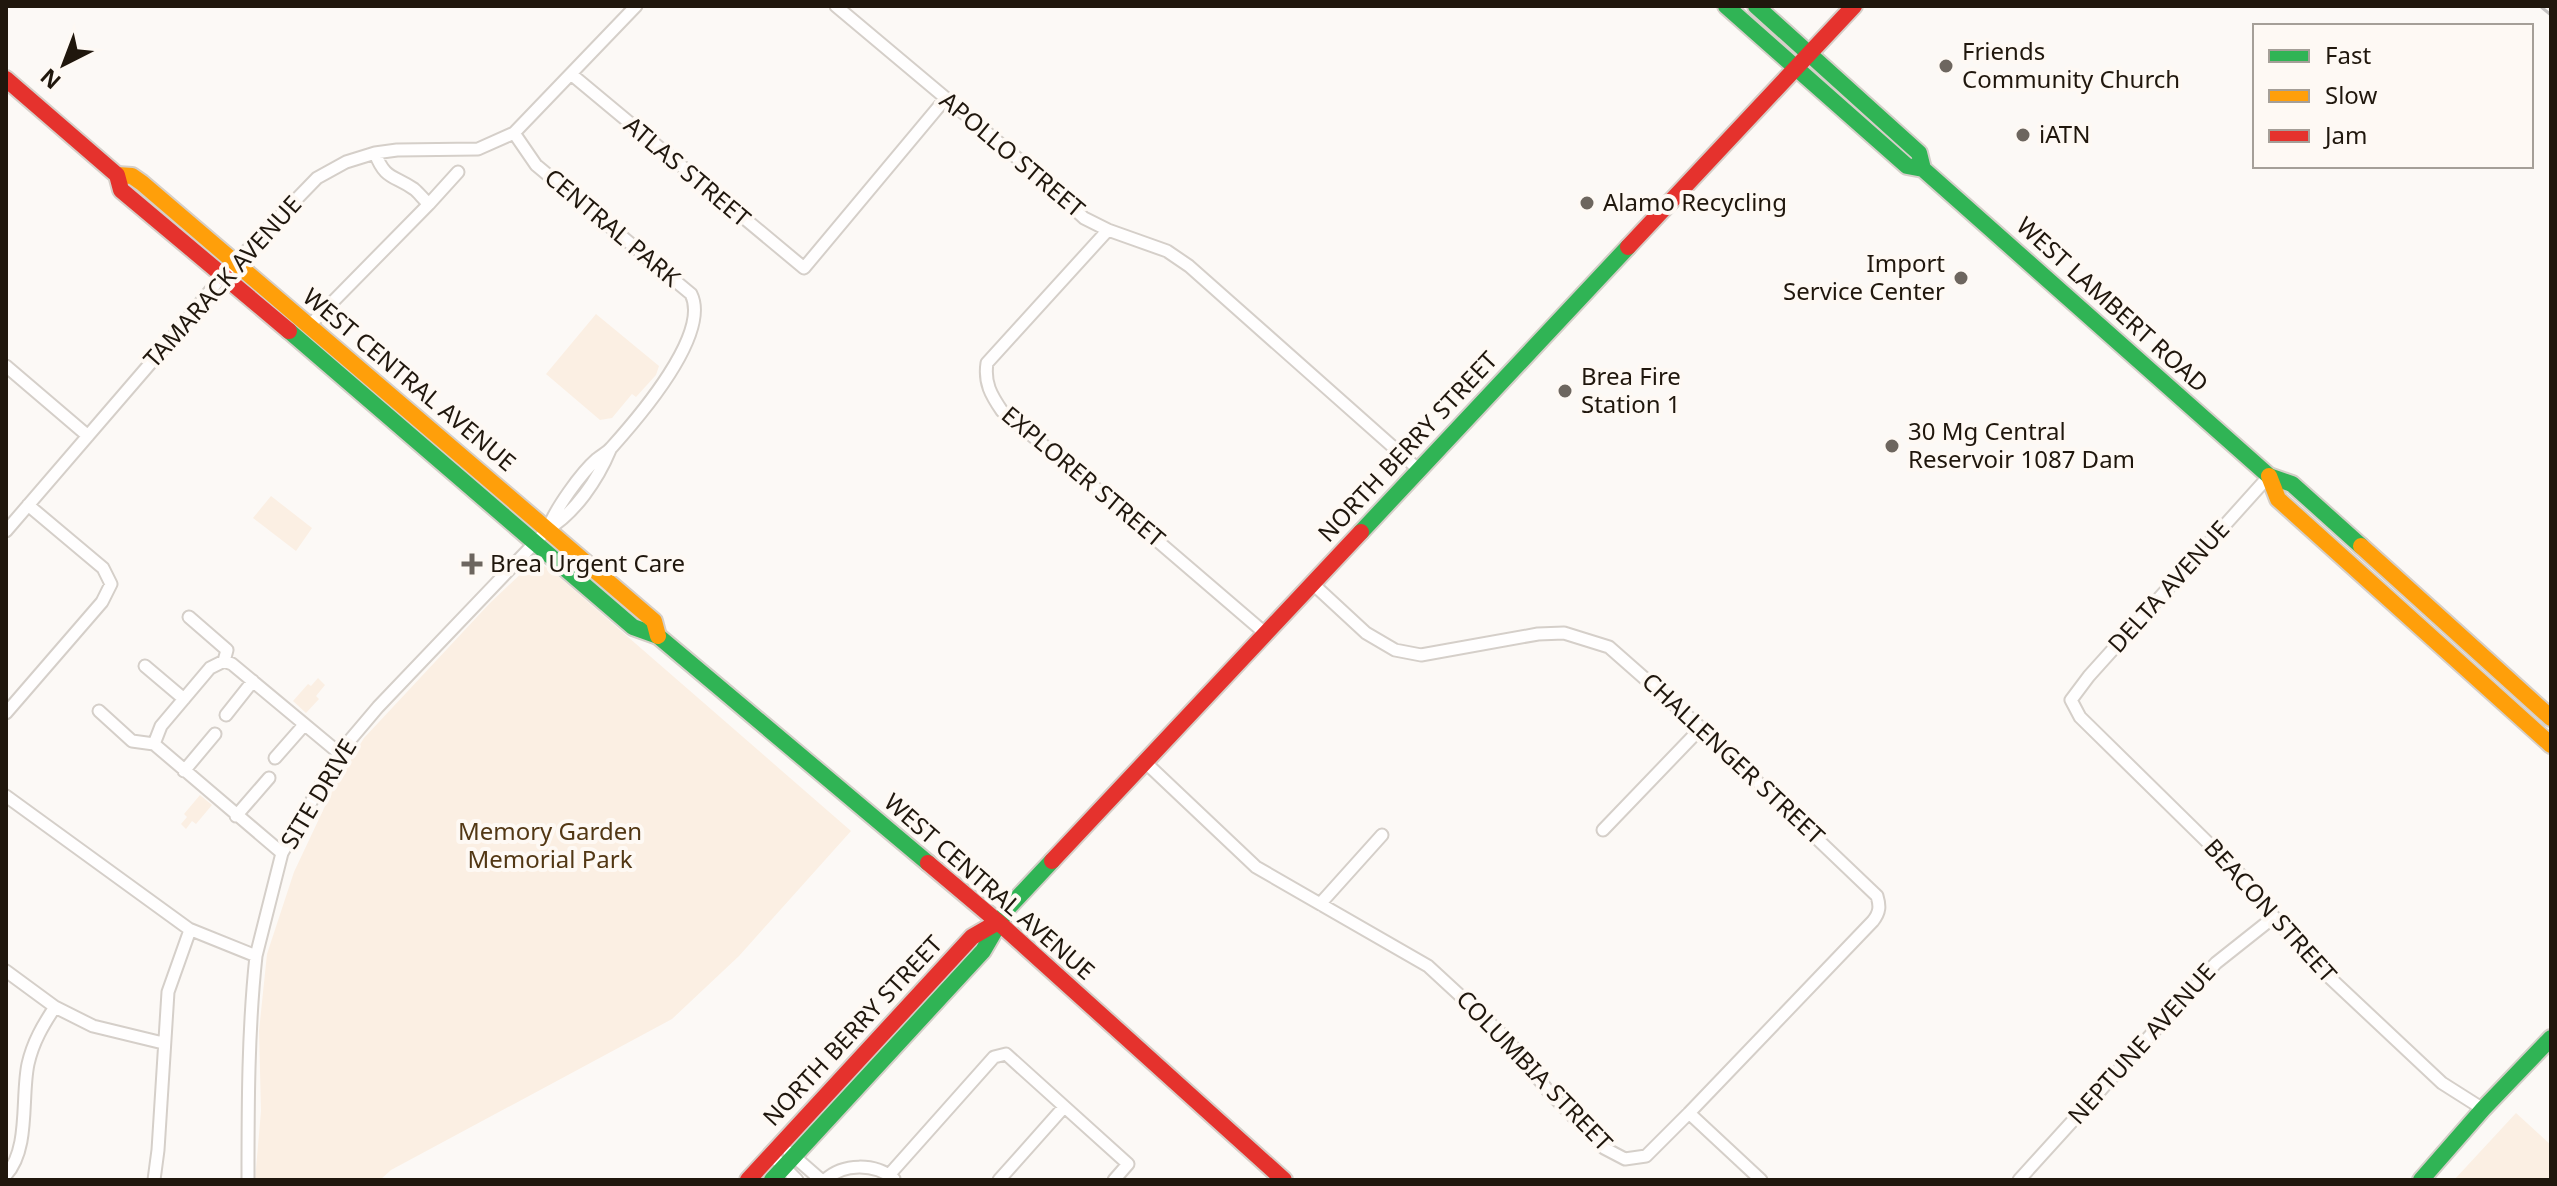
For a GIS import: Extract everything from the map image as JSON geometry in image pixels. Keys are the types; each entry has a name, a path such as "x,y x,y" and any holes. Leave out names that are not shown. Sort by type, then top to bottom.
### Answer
{"main road":[{"name":"WEST LAMBERT ROAD","path":"1726,6 1907,166 1923,169 2269,476 2292,484 2551,718"},
{"name":"WEST LAMBERT ROAD","path":"1756,6 1919,153 1923,169"},
{"name":"NORTH BERRY STREET","path":"748,1180 782,1155 972,937 998,922 1854,6"},
{"name":"WEST CENTRAL AVENUE","path":"6,79 117,175 132,176 228,269 534,544 633,627 658,636 998,922 1284,1180"},
{"name":"WEST CENTRAL AVENUE","path":"228,269 308,327 548,529 654,621 658,636"},
{"name":"WEST LAMBERT ROAD","path":"2269,476 2278,499 2551,745"},
{"path":"2421,1180 2551,1038"},
{"name":"NORTH BERRY STREET","path":"772,1180 782,1155"}],"street":[{"name":"TAMARACK AVENUE","path":"8,526 228,269 317,178 346,162 375,153 478,149 514,133 636,6"},
{"name":"APOLLO STREET","path":"836,6 1084,218 1167,251 1189,266 1419,470"},
{"name":"ATLAS STREET","path":"571,74 804,268 946,98"},
{"name":"CENTRAL PARK","path":"514,133 536,165 691,294 696,304 692,327 673,370"},
{"path":"375,153 381,170 414,189 429,204"},
{"path":"308,327 458,172"},
{"name":"EXPLORER STREET","path":"1108,230 987,363 985,380 991,396 1002,411 1266,634"},
{"path":"6,366 88,436"},
{"name":"SITE DRIVE","path":"248,1180 251,1019 256,956 282,853 339,753 378,707 548,529 563,520 603,467 610,450 673,370"},
{"name":"DELTA AVENUE","path":"2071,700 2089,676 2269,476"},
{"path":"6,713 102,602 111,584 103,568 28,505"},
{"name":"CHALLENGER STREET","path":"1313,584 1366,633 1395,650 1421,655 1538,634 1564,633 1609,647 1701,728 1871,890 1880,904 1873,921 1689,1113"},
{"path":"189,617 227,650 224,661"},
{"path":"154,744 161,726 210,668 224,661 232,664 339,753"},
{"path":"145,666 184,699"},
{"path":"226,715 253,681"},
{"name":"BEACON STREET","path":"2071,700 2080,717 2248,882 2312,961 2442,1083 2483,1109"},
{"path":"99,711 132,741 154,744 282,853"},
{"path":"275,758 304,725"},
{"path":"1603,830 1701,728"},
{"path":"184,771 215,734"},
{"name":"COLUMBIA STREET","path":"1145,762 1256,867 1428,966 1505,1037 1549,1092 1604,1148 1618,1157 1635,1159 1646,1156 1689,1113"},
{"path":"236,816 269,778"},
{"path":"6,796 190,930 256,956"},
{"path":"1320,904 1382,835"},
{"name":"NEPTUNE AVENUE","path":"2019,1180 2216,963 2274,917"},
{"path":"154,1180 168,992 190,930"},
{"path":"6,971 55,1007 93,1026 163,1043"},
{"path":"6,1175 18,1152 28,1065 38,1032 55,1007"},
{"path":"782,1155 823,1180 834,1172 853,1168 874,1168 892,1178 994,1057 1006,1054 1128,1164 1114,1180"},
{"path":"999,1180 1064,1107"},
{"path":"1689,1113 1761,1180"},
{"path":"782,1155 797,1180"}],"green space":[{"path":"596,314 659,366 656,375 636,397 632,394 612,418 600,420 546,374"},
{"path":"271,496 312,528 296,551 253,518"},
{"name":"Memory Garden Memorial Park","path":"539,563 551,570 851,831 739,956 672,1019 391,1170 380,1180 255,1180 261,1111 259,1031 267,954 294,872 334,787 364,738 490,603 530,565"},
{"path":"318,678 325,685 316,696 319,699 306,713 293,701"},
{"path":"200,795 212,805 196,824 192,821 186,829 181,824 187,817 184,814"},
{"path":"2516,1113 2551,1145 2551,1180 2454,1180"}],"railway":[{"path":"2540,6 2551,15"}],"traffic: fast":[{"path":"1726,6 1907,166 1923,169 2269,476 2292,484 2361,546"},
{"path":"1756,6 1919,153 1923,169"},
{"path":"1361,532 1628,247"},
{"path":"289,331 633,627 658,636 928,863"},
{"path":"772,1180 983,951 1008,908 1052,861"},
{"path":"2421,1180 2551,1038"}],"traffic: slow":[{"path":"117,175 132,176 142,183 654,621 658,636"},
{"path":"2269,476 2278,499 2551,745"},
{"path":"2361,546 2551,718"}],"traffic: jam":[{"path":"1628,247 1854,6"},
{"path":"6,79 117,175 121,190 289,331"},
{"path":"1052,861 1361,532"},
{"path":"928,863 998,922 1284,1180"},
{"path":"748,1180 972,937 998,922"}],"place":[{"name":"Friends Community Church","path":"1946,66"},
{"name":"iATN","path":"2023,135"},
{"name":"Alamo Recycling","path":"1587,203"},
{"name":"Import Service Center","path":"1961,278"},
{"name":"Brea Fire Station 1","path":"1565,391"},
{"name":"30 Mg Central Reservoir 1087 Dam","path":"1892,446"},
{"name":"Brea Urgent Care","path":"472,564"}]}
